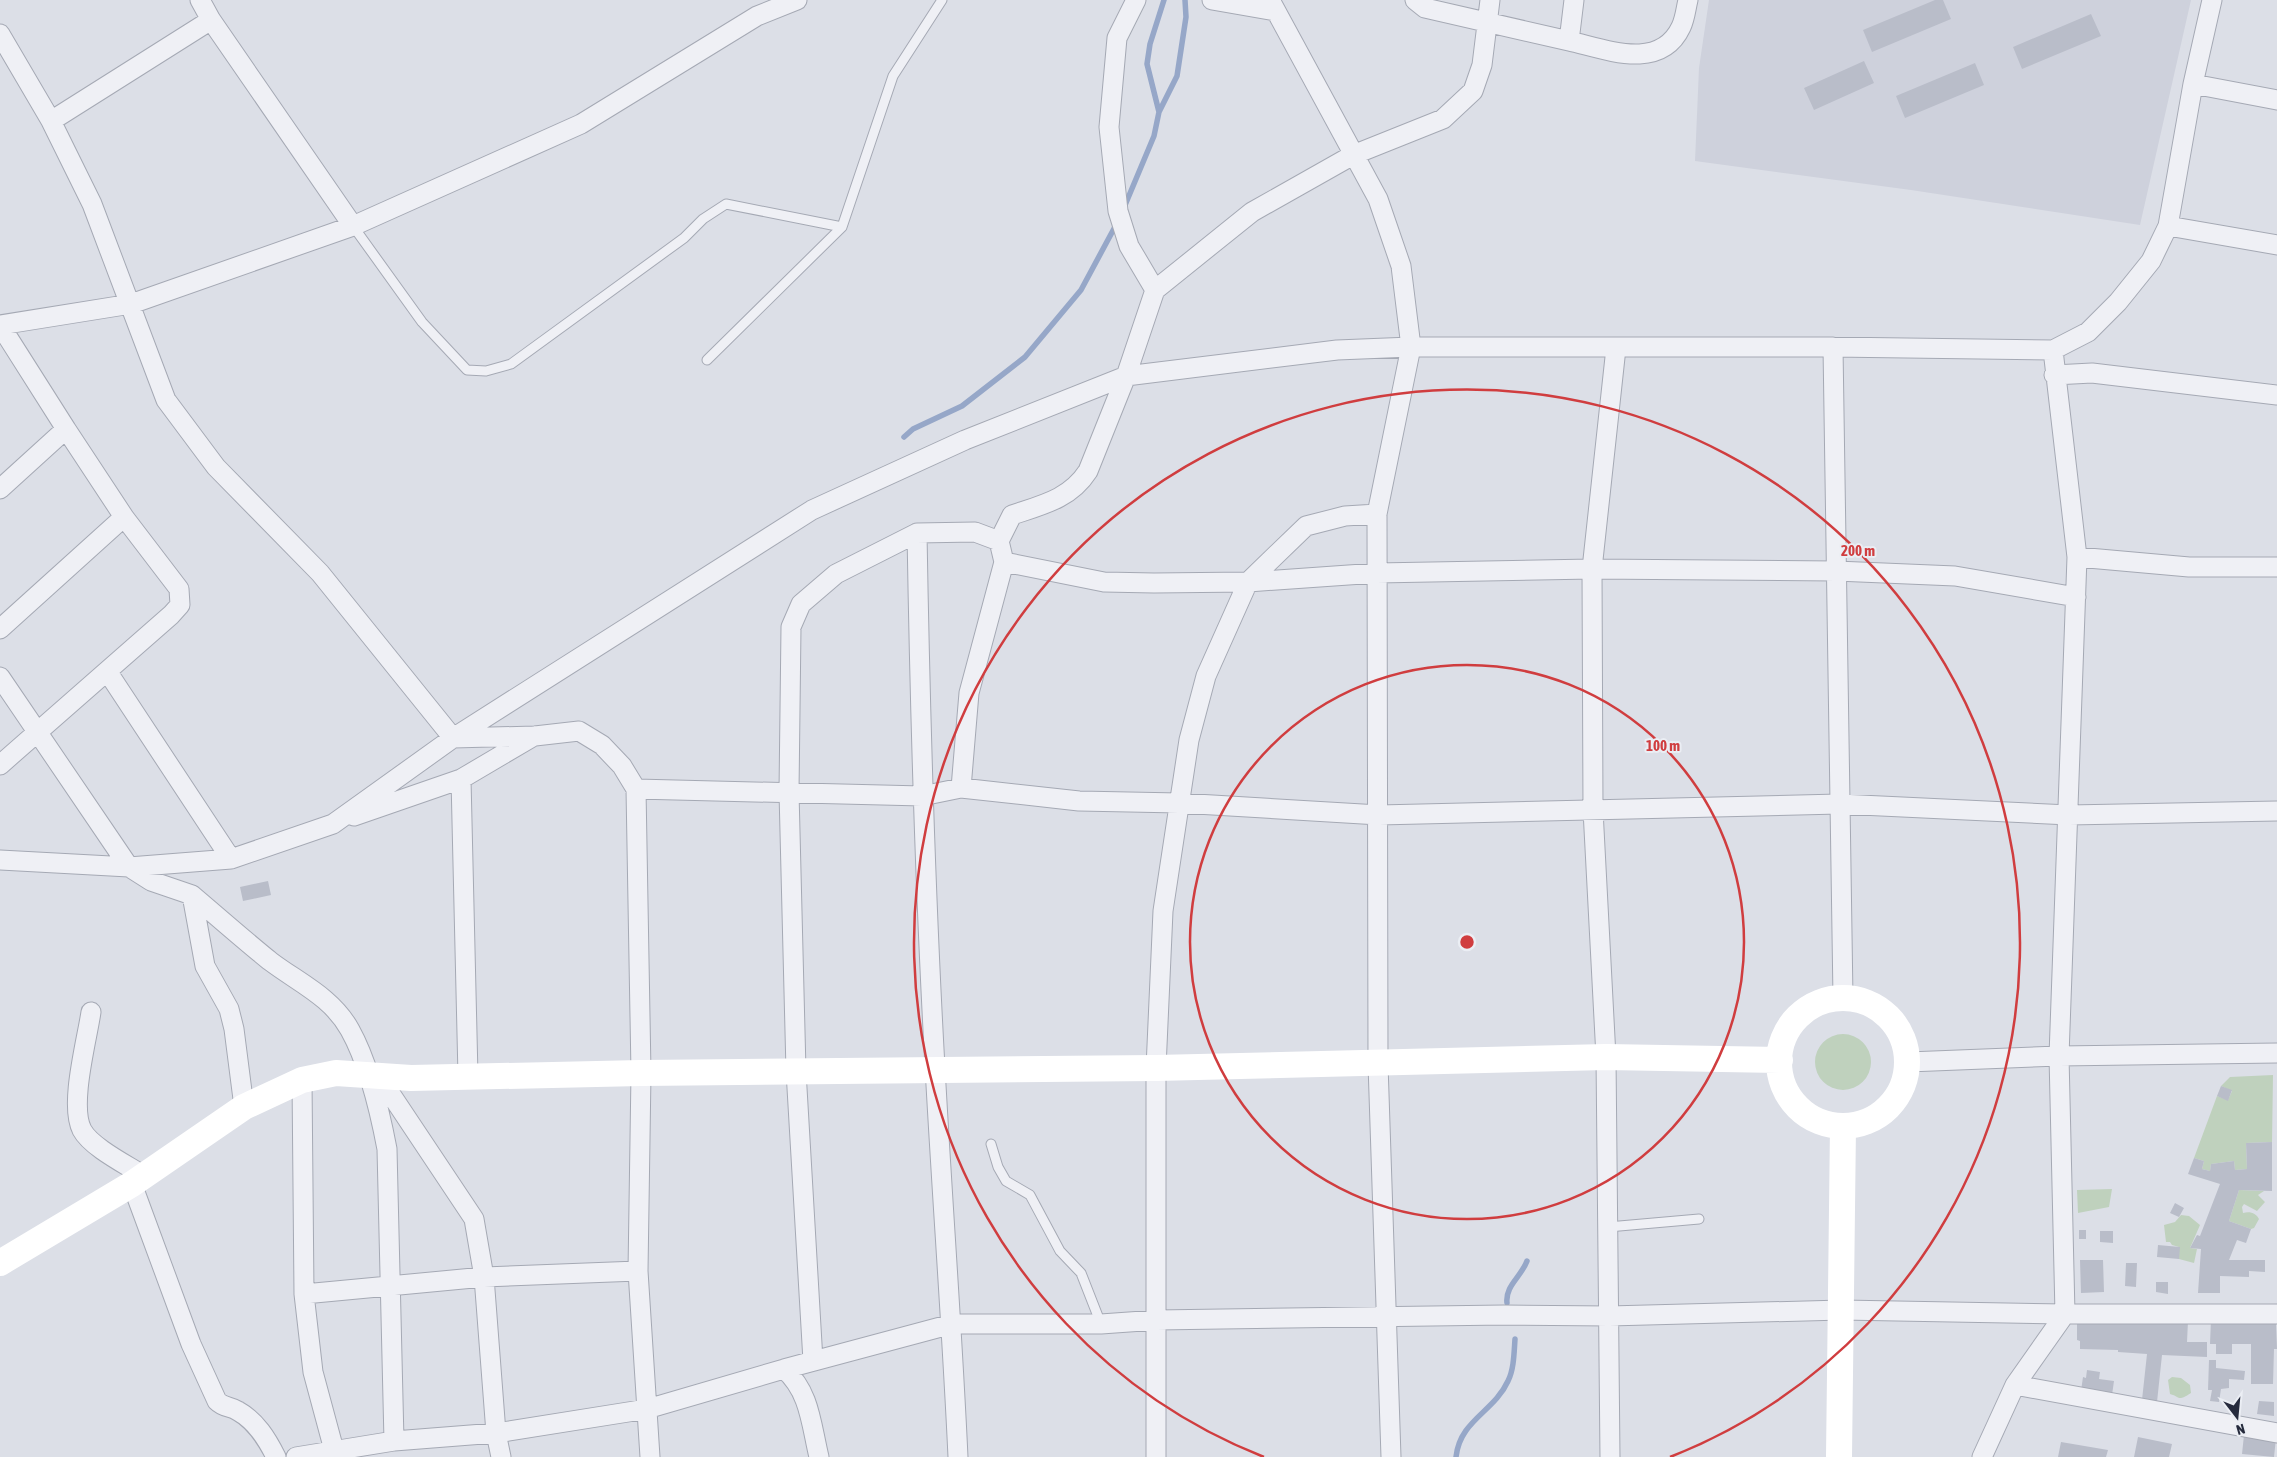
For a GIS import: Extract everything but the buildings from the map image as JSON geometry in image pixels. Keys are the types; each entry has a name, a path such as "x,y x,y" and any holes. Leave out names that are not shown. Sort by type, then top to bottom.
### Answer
{"street":[{"path":"200,0 211,20 353,226"},
{"path":"0,764 180,605 179,589 124,517 0,325 131,304 353,226 451,180 582,124 757,16 797,0"},
{"path":"1136,0 1117,38 1109,127 1118,211 1129,246 1155,290"},
{"path":"1212,0 1273,6 1378,200 1401,266 1412,347 1377,514 1378,1064 1390,1457"},
{"path":"1415,0 1425,8 1569,42 1646,55 1662,49 1671,42 1681,26 1688,0"},
{"path":"961,788 969,693 1004,562 999,541 1012,515 1065,495 1079,485 1095,454 1126,376 1155,290 1252,212 1353,155 1443,120 1472,91 1482,66 1490,0"},
{"path":"1569,42 1574,0"},
{"path":"333,824 453,738 812,510 956,444 1126,376 1337,350 1412,347 1833,347 2053,350 2088,332 2118,302 2151,261 2168,226 2193,84 2212,0"},
{"path":"50,121 211,20"},
{"path":"0,34 50,121 92,204 166,400 216,467 320,572 453,738"},
{"path":"2193,84 2277,100"},
{"path":"2168,226 2277,245"},
{"path":"1833,347 1843,998"},
{"path":"1610,1457 1606,1057 1593,810 1592,569 1616,348"},
{"path":"1982,1457 2015,1385 2065,1314 2059,1056 2077,557 2054,375 2053,350"},
{"path":"2054,375 2092,373 2277,395"},
{"path":"0,489 66,429"},
{"path":"1156,1457 1156,1068 1164,911 1189,740 1206,676 1248,582 1306,526 1345,516 1377,514"},
{"path":"0,629 124,517"},
{"path":"804,1394 810,1362 796,1071 789,792 791,627 801,604 836,574 917,533 975,532 999,541"},
{"path":"917,533 922,796 935,1069 952,1324 958,1457"},
{"path":"2077,557 2189,567 2277,567"},
{"path":"1004,562 1104,582 1248,582 1377,573 1592,569 1836,571 1955,576 2076,597"},
{"path":"107,671 230,860"},
{"path":"0,677 129,866 151,881 192,895 272,962 317,992 335,1009 350,1030 372,1074 474,1219 484,1277 496,1433 501,1457"},
{"path":"453,738 535,736 579,730 602,745 622,766 636,789 641,1073 638,1271 650,1457"},
{"path":"0,860 129,866 230,860 461,779 535,736"},
{"path":"461,779 468,1076"},
{"path":"636,789 922,796 961,788 1079,801 1179,803 1379,815 1839,804 2069,815 2277,811"},
{"path":"192,895 205,966 229,1009 234,1029 244,1107"},
{"path":"1843,998 1863,1001 1881,1010 1890,1019 1904,1042 1908,1062 1901,1087 1895,1099 1881,1114 1863,1122 1843,1126 1823,1122 1805,1114 1791,1100 1782,1081 1780,1060 1782,1042 1791,1024 1806,1010 1824,1001 1843,998"},
{"path":"91,1012 76,1106 82,1130 138,1180 191,1344 217,1400 222,1406 240,1412 254,1423 268,1439 276,1457"},
{"path":"1908,1062 2059,1056 2277,1052"},
{"path":"0,1264 138,1180 244,1107 302,1080 336,1073 411,1078 935,1069 1156,1068 1606,1057 1780,1060"},
{"path":"372,1074 387,1150 394,1441"},
{"path":"302,1080 304,1294 313,1372 334,1450"},
{"path":"1840,1457 1843,1126"},
{"path":"304,1294 484,1277 638,1271"},
{"path":"296,1457 394,1441 496,1433 647,1409 784,1369 952,1324 1101,1324 1157,1320 1610,1316 1842,1310 2065,1314 2277,1314"},
{"path":"784,1369 797,1380 804,1394 819,1457"},
{"path":"2015,1385 2277,1433"}],"lane":[{"path":"707,360 842,227 893,76 942,0"},
{"path":"353,226 422,322 467,370 486,372 511,364 684,238 703,219 726,204 842,227"},
{"path":"991,1144 998,1167 1006,1181 1030,1195 1060,1251 1081,1273 1101,1324"},
{"path":"1608,1227 1699,1219"}],"shaded area":[{"path":"1709,0 2191,0 2140,225 1911,190 1695,161 1699,68"}],"green space":[{"path":"1837,1034 1849,1034 1863,1042 1871,1056 1869,1073 1863,1082 1849,1090 1837,1090 1827,1085 1820,1078 1815,1068 1815,1056 1820,1046 1827,1039"},
{"path":"2273,1075 2272,1142 2246,1143 2247,1169 2235,1170 2234,1161 2211,1164 2210,1171 2202,1169 2204,1161 2194,1158 2217,1096 2228,1100 2232,1091 2221,1086 2230,1077"},
{"path":"2112,1189 2109,1207 2078,1213 2077,1190"},
{"path":"2239,1190 2264,1191 2258,1195 2265,1202 2257,1211 2244,1204 2242,1207 2243,1213 2252,1213 2259,1219 2254,1228 2251,1229 2229,1221"},
{"path":"2181,1215 2189,1216 2200,1225 2190,1248 2197,1249 2194,1263 2179,1259 2179,1247 2166,1242 2164,1225 2175,1222"},
{"path":"2172,1377 2181,1378 2190,1385 2191,1393 2181,1398 2170,1394 2168,1380"}],"waterway":[{"path":"1123,210 1154,136 1159,112 1147,64 1150,44 1164,0"},
{"path":"1159,112 1177,76 1186,17 1185,0"},
{"path":"904,437 913,429 962,406 1025,357 1081,290 1117,223"},
{"path":"1507,1303 1508,1292 1527,1261"},
{"path":"1456,1457 1464,1434 1495,1401 1508,1381 1513,1366 1515,1339"}]}
